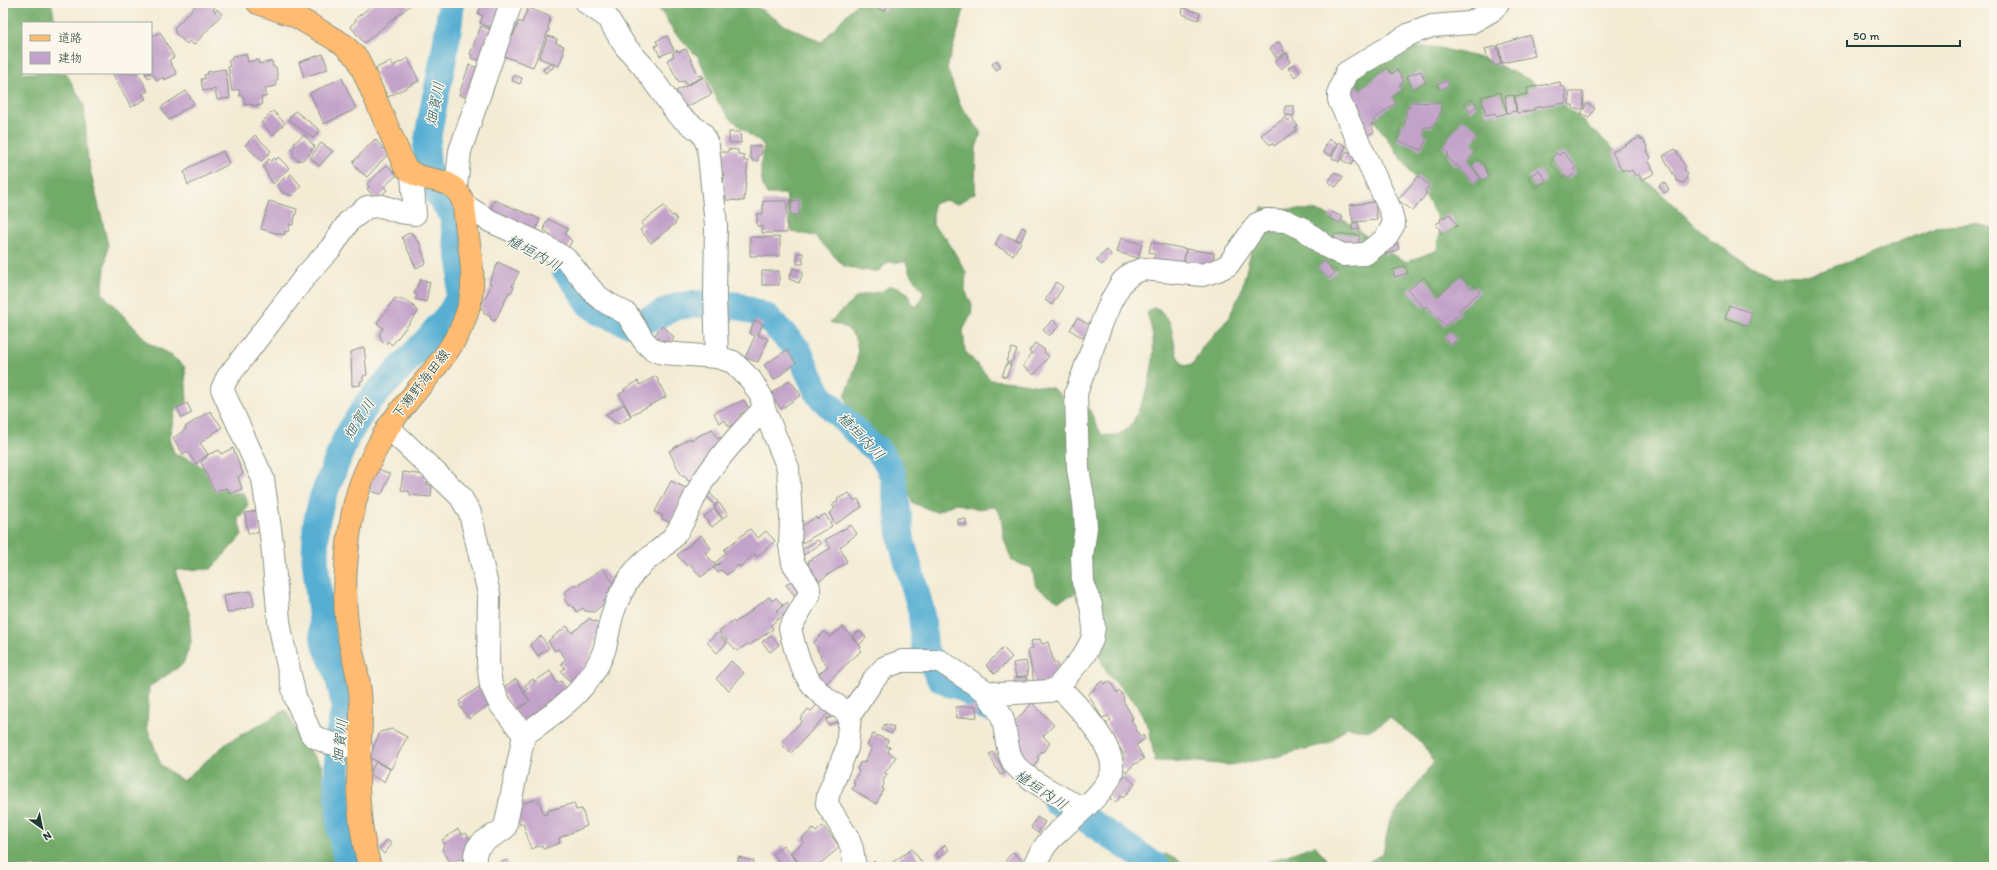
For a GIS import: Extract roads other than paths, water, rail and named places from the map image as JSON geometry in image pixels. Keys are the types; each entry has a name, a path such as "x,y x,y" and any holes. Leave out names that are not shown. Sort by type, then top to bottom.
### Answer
{"main road":[{"path":"258,3 295,16 344,44 358,59 405,167 459,203"},
{"name":"下瀬野海田線","path":"370,867 363,834 359,788 361,748 360,692 350,649 344,590 353,520 364,475 388,427 445,356 463,324 470,302 472,283 459,203"}],"street":[{"path":"511,3 460,151 459,203 490,221 541,244 566,259 596,295 627,314 644,341 653,350 668,354 717,356 733,362 742,370 761,396 764,409 788,468 791,518 790,545 793,564 809,587 809,595 790,628 803,672 809,682 819,692 850,715"},
{"path":"587,3 608,18 625,46 643,66 678,116 702,133 708,146 716,225 715,296 717,356"},
{"path":"855,867 852,849 848,838 827,804 847,748 850,715 874,679 885,667 902,661 940,661 985,690 998,694 1050,691 1058,687 1084,655 1092,640 1094,627 1091,605 1084,582 1082,556 1086,527 1084,502 1078,469 1076,393 1100,325 1122,282 1132,273 1144,269 1202,275 1218,270 1232,260 1257,224 1267,220 1286,222 1303,229 1343,255 1365,254 1385,239 1394,224 1390,209 1339,100 1339,91 1346,73 1410,34 1432,26 1470,23 1493,10 1498,3"},
{"path":"361,748 334,744 316,738 312,734 295,697 279,621 272,542 263,479 222,389 227,378 308,272 331,248 349,221 368,207 382,206 400,212 415,214 415,175"},
{"path":"476,867 475,850 479,845 505,828 524,735 556,713 577,694 585,684 603,652 614,610 632,574 644,561 657,553 673,538 684,521 704,479 734,441 764,409"},
{"path":"388,427 460,496 470,513 489,594 488,663 491,685 500,704 524,735"},
{"path":"1033,867 1050,840 1107,783 1111,775 1111,761 1102,740 1086,715 1073,700 1058,687"},
{"path":"985,690 1002,717 1014,763 1029,777 1067,801 1082,808"}],"waterway":[{"name":"畑賀川","path":"348,867 340,829 337,781 339,733 345,705 337,672 324,641 315,559 316,524 322,499 346,438 368,402 427,340 451,312 458,299 462,271 452,213 439,196 428,168 426,151 447,40 451,3"},
{"name":"植垣内川","path":"565,270 578,286 588,303 603,314 626,323 640,323 678,306 699,304 736,305 767,317 798,350 819,395 868,443 877,449 887,463 893,476 902,543 921,610 925,650 939,677 950,684 962,687 980,700 986,707"},
{"name":"植垣内川","path":"1056,802 1083,817 1157,867"}]}
